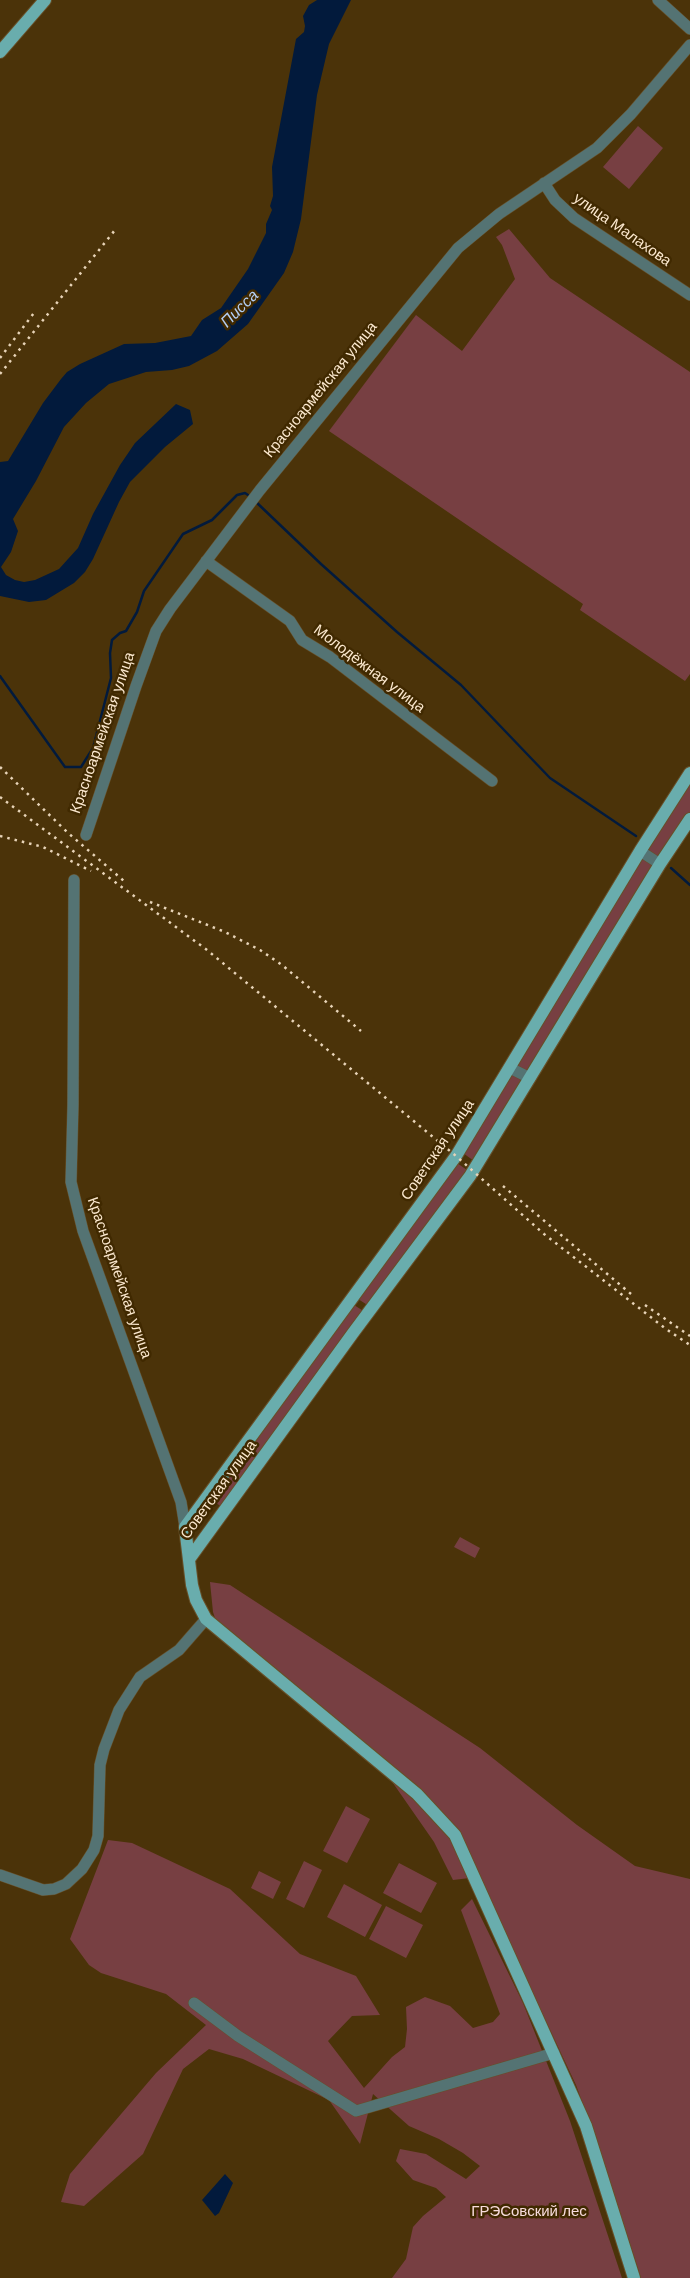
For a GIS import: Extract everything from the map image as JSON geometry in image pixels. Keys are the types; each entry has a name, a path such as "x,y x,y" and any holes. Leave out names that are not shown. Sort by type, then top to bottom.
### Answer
{"main road":[{"path":"0,52 45,0"},
{"name":"Советская улица","path":"185,1527 456,1156 640,851 690,773"},
{"name":"Советская улица","path":"190,1558 353,1333 470,1176 660,864 690,819"},
{"name":"Красноармейская улица","path":"185,1527 196,1600 206,1619"},
{"path":"206,1619 417,1794 455,1835 586,2126 634,2278"}],"street":[{"path":"658,0 690,28"},
{"name":"Красноармейская улица","path":"86,835 156,631 170,609 260,490 458,248 499,214 596,148 631,114 690,45"},
{"name":"улица Малахова","path":"544,183 555,200 574,218 690,295"},
{"name":"Молодёжная улица","path":"206,561 290,621 302,640 330,657 492,781"},
{"path":"640,851 660,864"},
{"name":"Красноармейская улица","path":"74,880 71,1182 83,1231 181,1502 185,1527"},
{"path":"510,1068 530,1078"},
{"path":"0,1875 44,1890 54,1889 66,1884 88,1861 98,1836 100,1764 119,1710 140,1677 179,1650 206,1619"},
{"path":"194,2003 238,2036 356,2111 554,2053"}],"green space":[{"path":"638,126 663,148 629,189 603,167"},
{"path":"509,229 550,278 690,372 690,674 685,681 580,610 583,604 329,431 416,315 462,351 515,279 502,245 496,237"},
{"path":"690,782 690,812 658,860 645,850"},
{"path":"642,856 656,864 529,1073 516,1067"},
{"path":"512,1074 525,1081 474,1161 463,1153"},
{"path":"457,1163 467,1170 369,1306 358,1299"},
{"path":"354,1305 365,1312 221,1506 210,1500"},
{"path":"460,1537 480,1548 475,1558 454,1547"},
{"name":"ГРЭСовский лес","path":"210,1582 230,1585 480,1748 577,1825 635,1866 690,1879 690,2278 641,2278 576,2085 478,1877 453,1880 434,1842 386,1773 221,1636 213,1612"},
{"path":"346,1806 370,1819 347,1863 323,1851"},
{"name":"ГРЭСовский лес","path":"108,1840 132,1843 230,1889 300,1954 356,1976 380,2015 352,2016 328,2041 364,2088 392,2057 405,2047 407,2029 406,2007 425,1997 450,2006 473,2028 493,2022 500,2014 461,1910 472,1899 523,2003 570,2121 622,2278 392,2278 406,2259 413,2227 446,2197 436,2188 413,2180 396,2161 400,2149 426,2154 466,2179 480,2166 463,2153 439,2139 409,2126 373,2094 360,2144 329,2100 243,2059 209,2049 183,2069 143,2154 84,2206 61,2202 70,2174 156,2073 206,2025 166,1994 101,1973 89,1965 70,1939"},
{"path":"304,1861 322,1870 304,1908 286,1899"},
{"path":"399,1863 437,1883 421,1913 383,1893"},
{"path":"259,1871 281,1882 273,1899 251,1888"},
{"path":"344,1884 382,1905 365,1937 327,1917"},
{"path":"386,1906 423,1925 406,1958 369,1939"}],"water":[{"name":"Писса","path":"317,0 351,0 329,44 317,95 301,219 293,252 284,273 248,324 217,351 189,366 172,370 146,372 109,384 86,403 64,427 36,481 13,519 18,531 11,552 1,567 6,575 15,580 24,582 35,580 59,569 78,548 93,514 120,465 135,443 176,404 190,410 193,424 165,447 130,482 93,559 85,572 74,583 46,600 29,602 0,596 0,462 8,461 43,403 61,379 67,372 80,364 124,344 155,343 191,336 202,320 221,308 248,269 266,233 266,224 272,210 270,206 273,196 272,167 296,39 304,32 303,16 309,5"},
{"path":"225,2174 233,2183 219,2213 215,2216 202,2200"}],"waterway":[{"path":"0,676 65,767 81,767 93,748 111,678 110,653 112,640 120,633 126,631 137,612 144,591 183,534 212,520 237,495 245,493 251,497"},
{"path":"255,501 321,564 397,632 461,685 550,778 636,836"},
{"path":"671,868 690,885"}],"railway":[{"path":"0,374 115,230"},
{"path":"0,358 34,313"},
{"path":"0,767 67,832 124,881"},
{"path":"0,797 207,950 456,1156 544,1234 666,1329 690,1345"},
{"path":"0,836 43,847 91,871"},
{"path":"150,902 225,932 260,950 282,965 361,1031"},
{"path":"503,1186 631,1294"},
{"path":"645,1305 690,1336"}]}
